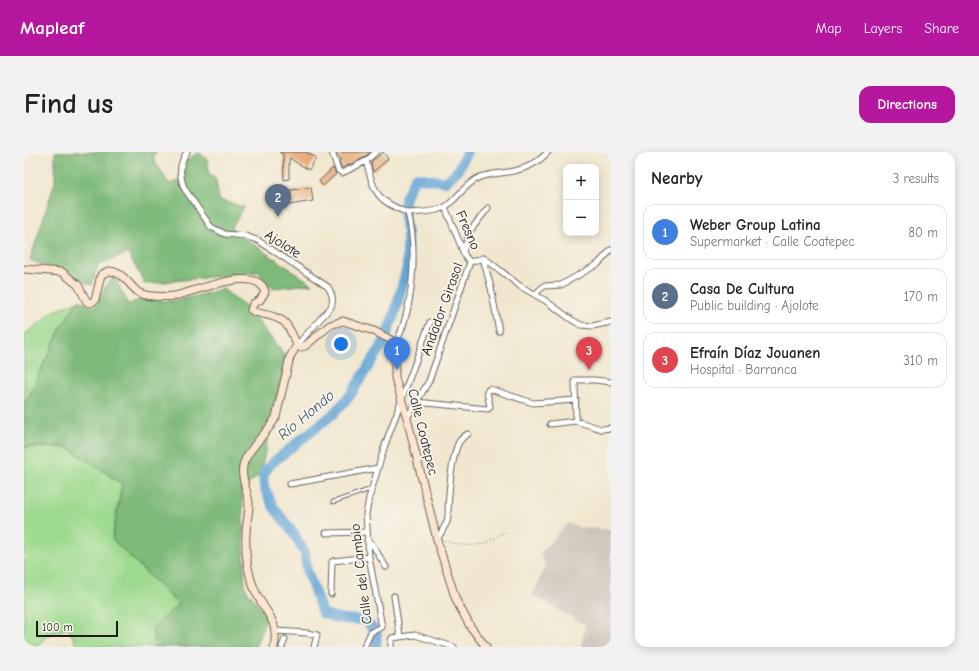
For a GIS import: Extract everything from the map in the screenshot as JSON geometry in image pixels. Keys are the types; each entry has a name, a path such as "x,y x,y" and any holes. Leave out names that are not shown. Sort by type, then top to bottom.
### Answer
{"main road":[{"path":"24,269 62,272 78,285 87,302 92,303 101,275 108,271 118,273 139,293 165,296 182,294 204,286 240,279 255,280 261,285 265,292 260,300 253,304 251,308 252,311 278,317 283,320 290,329 297,345 301,347 305,346 330,325 343,321 390,340"},
{"name":"Calle Coatepec","path":"390,340 395,378 456,600 470,626 486,647"},
{"path":"274,647 276,630 255,590 247,562 246,533 249,503 243,478 243,468 253,446 276,417 290,357 297,345"}],"street":[{"name":"Ajolote","path":"187,152 180,165 182,182 212,227 225,234 246,236 259,241 328,287 333,299 331,307 297,345"},
{"path":"332,152 338,170 342,173 366,161 376,152"},
{"name":"Fresno","path":"470,262 463,252 445,207 474,180 491,174 513,172 523,169 539,161 548,152"},
{"path":"366,161 377,194 386,202 406,212 436,210 445,207"},
{"path":"463,252 470,231 488,208"},
{"name":"Calle Coatepec","path":"390,340 404,324 413,272 412,228 406,212"},
{"path":"535,294 544,286 561,285 598,264 611,250"},
{"path":"483,258 520,286 554,306 581,325 592,326 611,322"},
{"path":"483,258 491,288 499,331"},
{"name":"Andador Girasol","path":"407,418 428,381 470,262 483,258"},
{"name":"Calle del Cambio","path":"364,647 371,632 382,628 369,557 366,514 378,468 430,322"},
{"path":"576,421 575,380 611,382"},
{"path":"416,402 488,409 490,407 487,392 490,389 533,403 576,400"},
{"path":"550,424 576,421 600,429 611,428"},
{"path":"438,539 447,522 451,475 456,451 459,442 468,434"},
{"path":"290,484 378,468"},
{"path":"326,534 367,532"},
{"path":"367,540 372,544 386,567"},
{"path":"331,594 333,561 369,557"},
{"path":"394,596 400,637"},
{"path":"276,630 317,635 314,647"},
{"path":"391,647 392,638 415,635 454,647"},
{"path":"282,647 285,639"}],"lane":[{"path":"333,502 372,489"}],"path":[{"path":"438,539 455,544 473,545 490,541 506,532"}],"shaded area":[{"path":"568,523 580,528 611,529 611,647 581,647 585,625 532,595 546,566 540,553"}],"green space":[{"path":"55,152 156,152 153,159 169,184 184,179 186,160 199,153 208,160 209,174 216,180 219,200 244,207 231,229 312,284 272,288 258,272 145,284 128,253 98,265 92,285 30,260 55,182"},
{"path":"114,276 128,304 140,300 176,301 223,289 249,310 286,357 260,475 242,489 245,588 267,617 255,647 155,647 152,629 178,604 112,539 122,484 67,447 24,447 24,406 62,325 79,300 95,308 101,293"},
{"path":"79,300 62,325 24,406 24,335 53,312"},
{"path":"24,447 67,447 122,484 112,539 179,605 152,629 155,647 78,647 68,628 46,636 38,646 24,639"}],"building":[{"path":"279,152 306,152 316,158 309,170 289,158 289,179 284,180 283,154"},
{"path":"336,152 370,152 364,158 342,168 339,161 341,159"},
{"path":"383,152 388,159 373,172 371,162"},
{"path":"333,168 336,174 323,186 319,181"},
{"path":"311,187 313,201 289,205 286,191"}],"waterway":[{"name":"Río Hondo","path":"376,647 377,633 365,620 343,619 322,613 307,571 305,553 294,533 274,508 264,487 263,474 272,463 332,415 349,397 384,342 395,312 407,267 407,233 404,218 405,198 415,177 446,182 458,170 467,152"}],"place":[{"name":"Casa De Cultura","path":"278,217"},
{"name":"Weber Group Latina","path":"397,370"},
{"name":"Efraín Díaz Jouanen","path":"589,370"}]}
